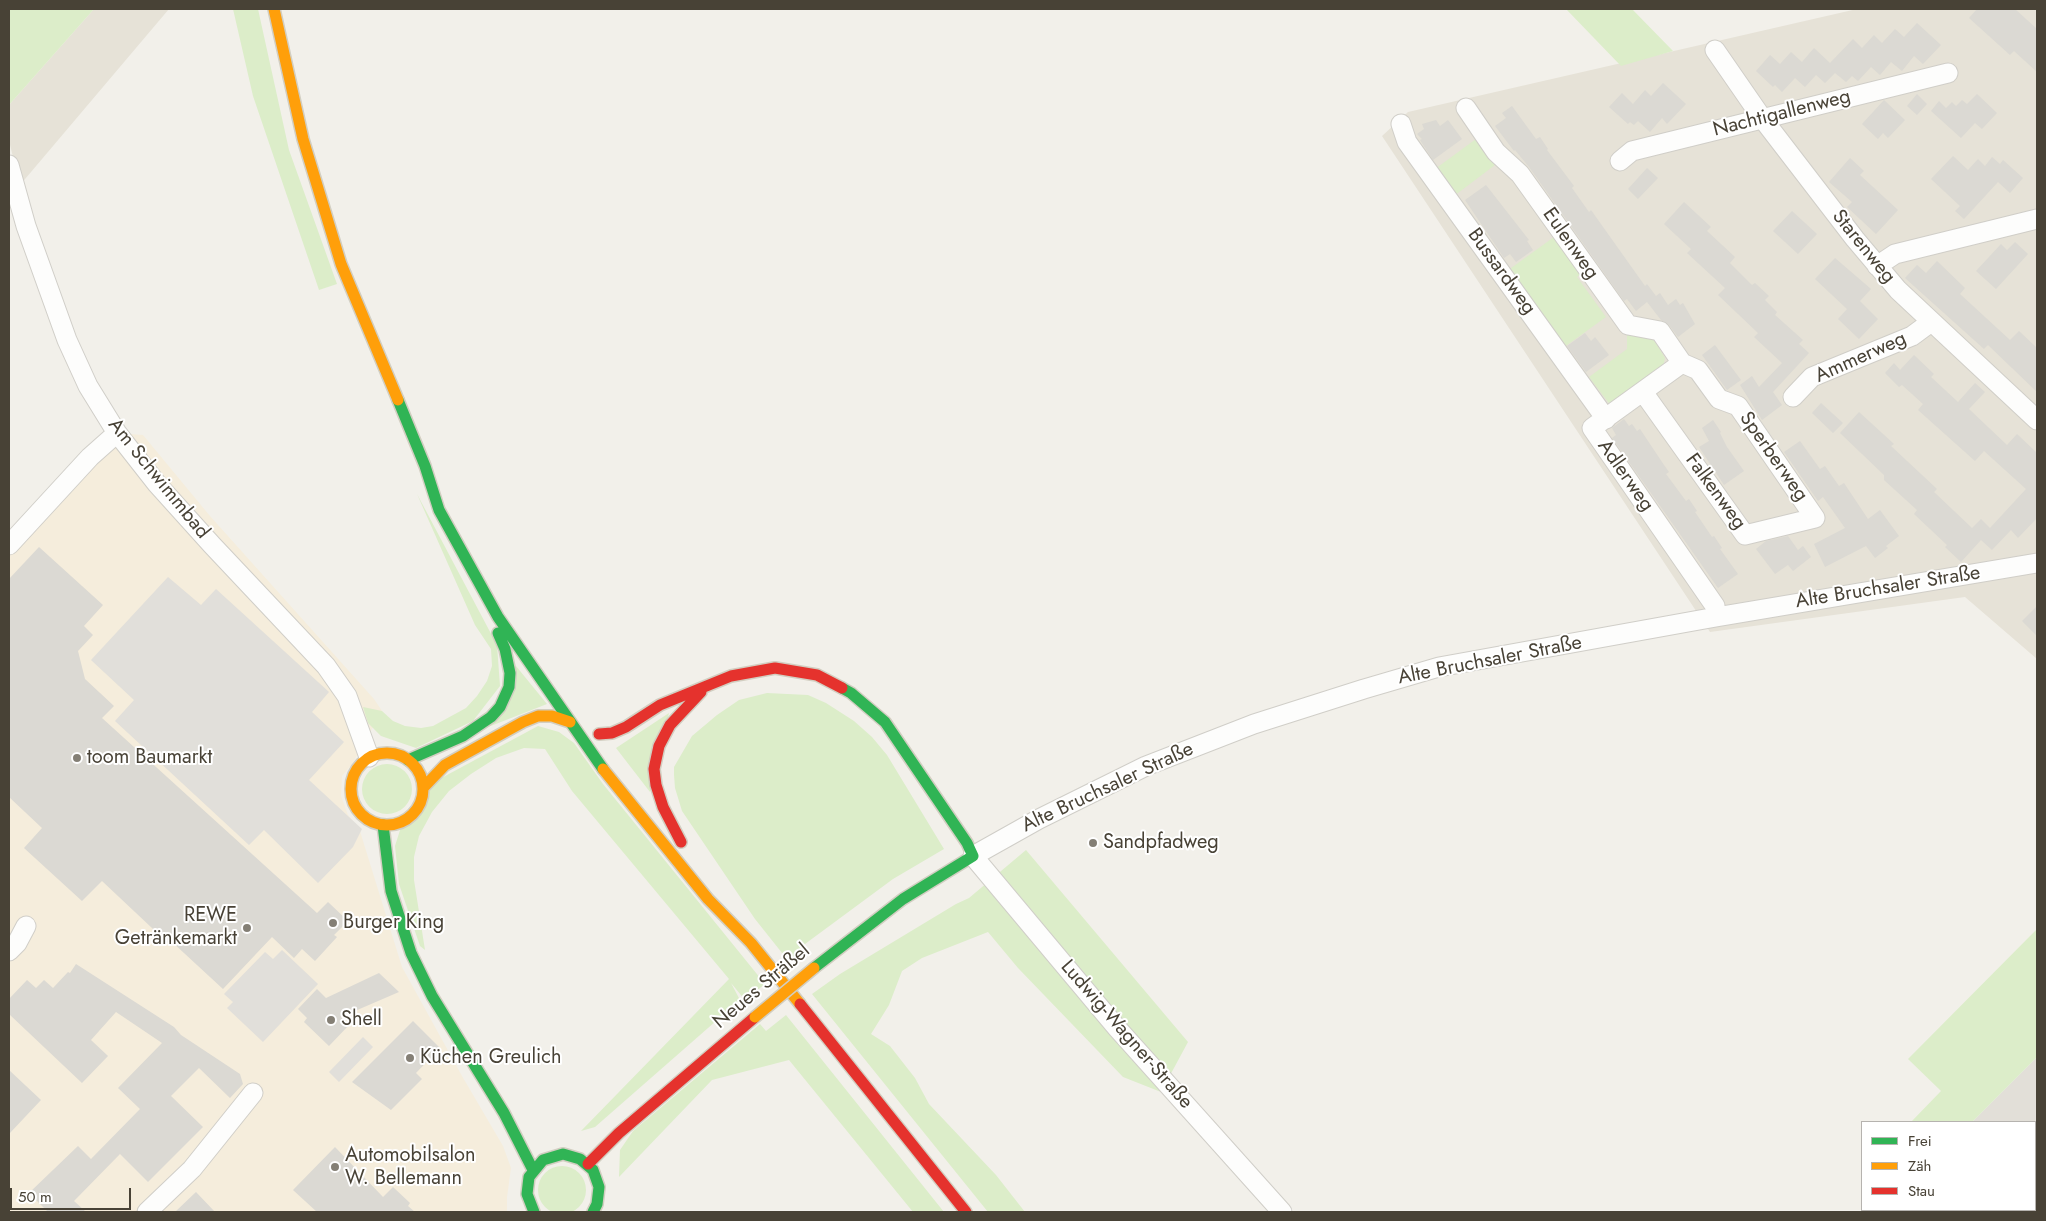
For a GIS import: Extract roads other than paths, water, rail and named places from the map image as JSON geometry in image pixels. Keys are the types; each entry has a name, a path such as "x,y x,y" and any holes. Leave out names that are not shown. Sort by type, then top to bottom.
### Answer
{"main road":[{"path":"274,9 303,139 341,264 425,466 439,510 498,617 621,793 708,899 751,943 966,1212"},
{"path":"425,466 454,514"},
{"path":"408,760 463,736 491,717 500,707 509,687 510,673 505,649 498,635 498,617"},
{"path":"599,734 612,733 626,727 660,704 731,676 775,668 817,675 852,693 885,722 967,843 973,856"},
{"path":"646,796 684,846 663,807 656,786 654,769 659,746 670,725 709,684"},
{"path":"423,788 445,765 523,722 538,716 552,716 570,722"},
{"path":"389,753 408,760 419,772 423,788 420,805 408,819 401,823 383,825 365,818 353,804 351,794 352,776 356,769 369,757 389,753"},
{"path":"383,825 391,891 411,953 432,996 504,1112 533,1170"},
{"name":"Neues Sträßel","path":"588,1164 619,1133 814,968 903,899 973,856"},
{"path":"723,898 751,943"},
{"path":"504,1112 527,1131"},
{"path":"534,1212 527,1194 529,1177 533,1170 551,1152 572,1155 588,1164 597,1178 599,1187 597,1204 593,1212"}],"street":[{"name":"Starenweg","path":"1715,50 1762,118 1877,266 1898,290 1931,322 2037,420"},
{"name":"Nachtigallenweg","path":"1620,161 1632,151 1948,73"},
{"name":"Eulenweg","path":"1466,108 1496,152 1520,174 1628,325 1660,332 1682,363"},
{"name":"Bussardweg","path":"1401,124 1407,142 1606,419"},
{"name":"Am Schwimmbad","path":"9,165 26,226 64,331 88,386 117,433 157,484 326,666 346,696 369,757"},
{"path":"1877,266 1895,254 2037,219"},
{"name":"Ammerweg","path":"1792,397 1812,377 1912,336 1931,322"},
{"name":"Adlerweg","path":"1682,363 1592,428 1715,606 1716,617"},
{"name":"Sperberweg","path":"1682,363 1698,370 1719,399 1738,406 1815,518"},
{"name":"Falkenweg","path":"1643,392 1745,536 1815,518"},
{"path":"9,545 85,463 117,433"},
{"name":"Alte Bruchsaler Straße","path":"973,856 1062,807 1146,766 1254,724 1439,667 1716,617 2037,563"},
{"name":"Ludwig-Wagner-Straße","path":"973,856 1117,1028 1282,1212"},
{"path":"9,951 17,942 26,926"},
{"path":"147,1212 192,1169 253,1093"}],"place":[{"name":"toom Baumarkt","path":"77,758"},
{"name":"Sandpfadweg","path":"1093,843"},
{"name":"Burger King","path":"333,923"},
{"name":"REWE Getränkemarkt","path":"247,928"},
{"name":"Shell","path":"331,1020"},
{"name":"Küchen Greulich","path":"410,1058"},
{"name":"Automobilsalon W. Bellemann","path":"335,1167"}]}
